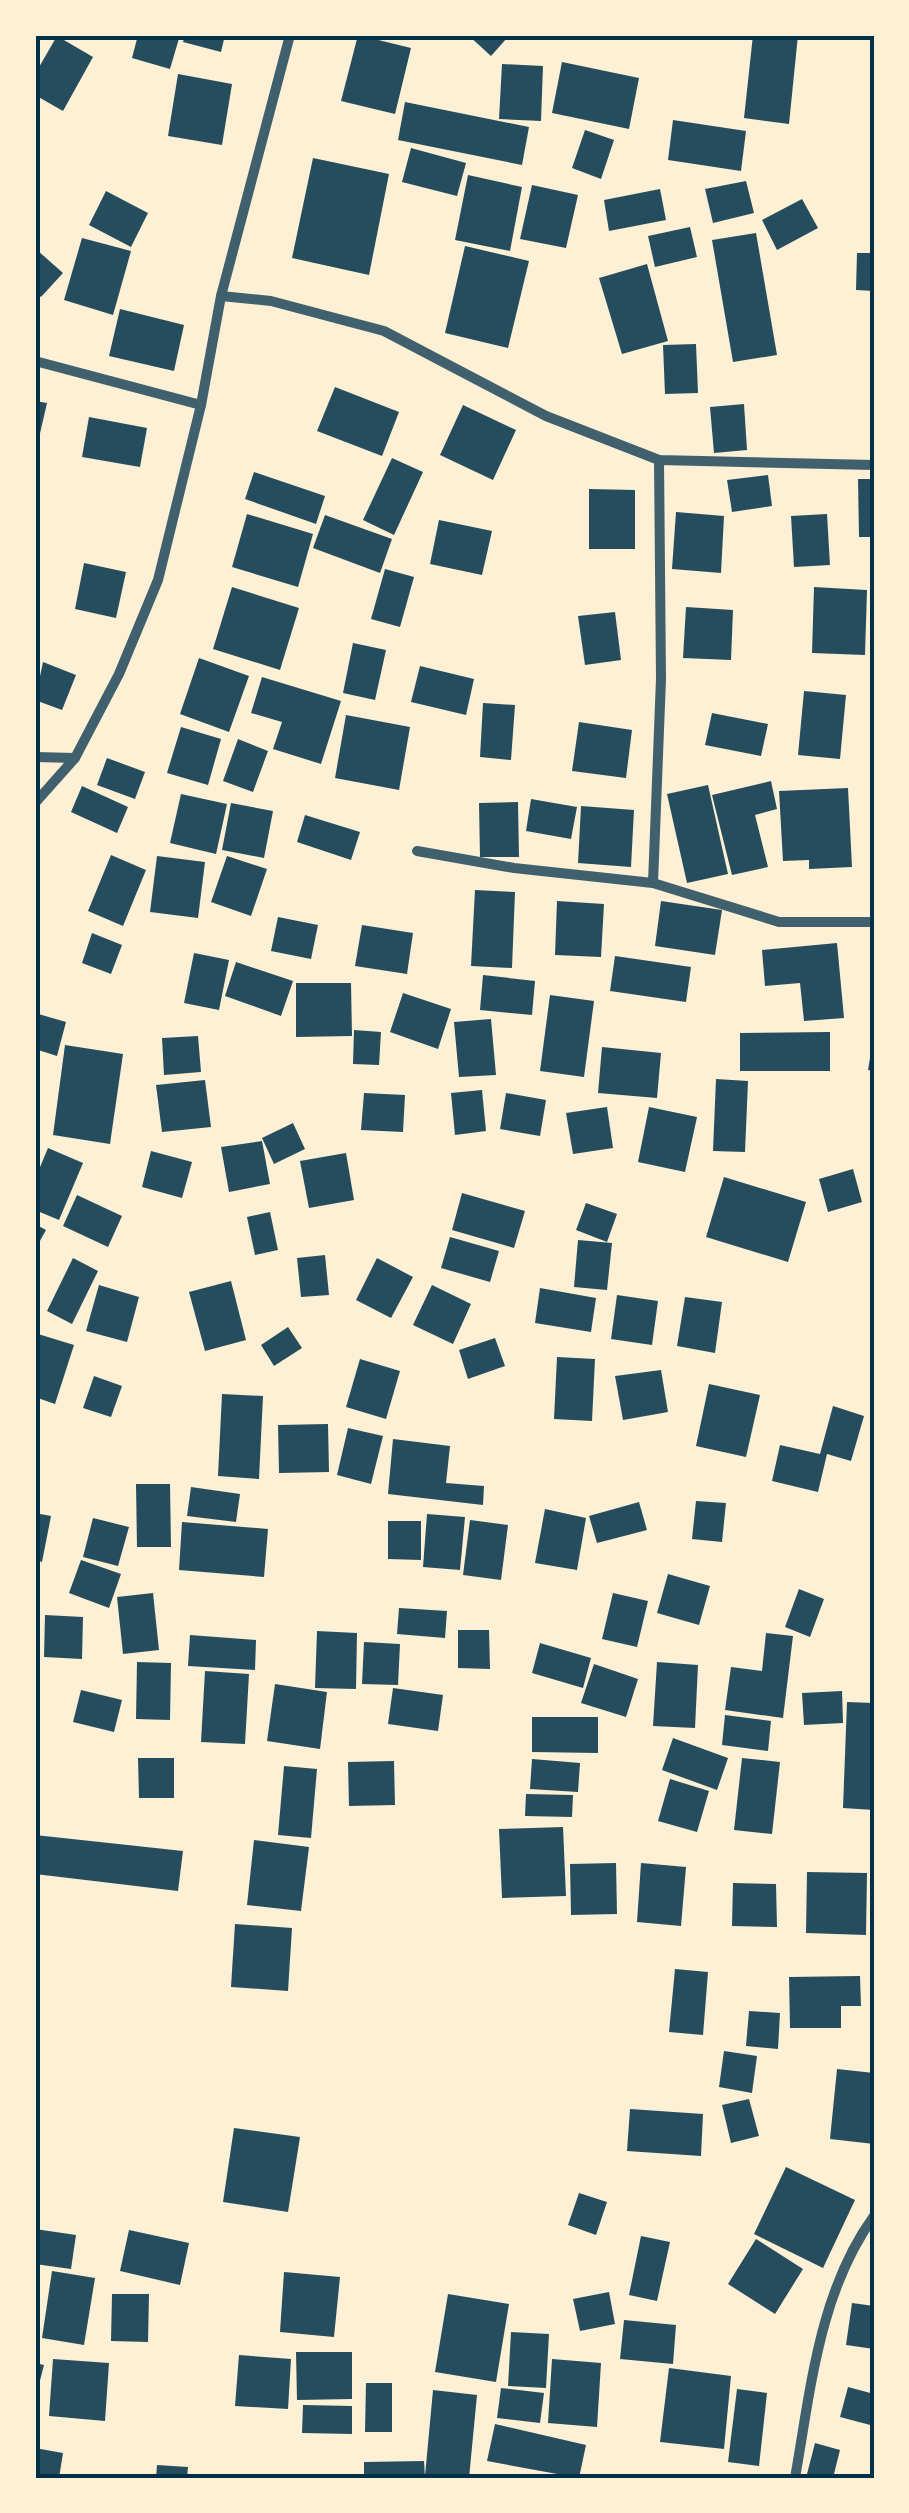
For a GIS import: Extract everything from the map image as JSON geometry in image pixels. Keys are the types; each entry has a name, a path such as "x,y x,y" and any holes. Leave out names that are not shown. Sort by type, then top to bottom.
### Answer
{"street":[{"path":"35,803 75,758 119,674 158,580 201,405 222,296 290,35"},
{"path":"222,296 271,301 384,331 546,416 659,460 874,465"},
{"path":"35,361 201,405"},
{"path":"652,883 661,679 659,460"},
{"path":"35,757 75,758"},
{"path":"417,851 514,868 652,883 779,922 874,922"},
{"path":"795,2478 817,2340 858,2237 874,2216"}],"building":[{"path":"138,35 180,35 170,69 132,58"},
{"path":"185,35 225,35 221,52 183,42"},
{"path":"358,35 411,48 395,114 341,101"},
{"path":"468,35 504,35 507,38 491,56"},
{"path":"753,35 798,35 789,124 744,118"},
{"path":"57,36 93,57 63,111 35,95 35,74"},
{"path":"562,62 639,78 629,129 552,113"},
{"path":"502,64 543,66 541,121 499,119"},
{"path":"178,74 232,84 222,145 168,136"},
{"path":"405,102 529,127 522,165 398,140"},
{"path":"673,120 746,131 741,171 668,160"},
{"path":"585,130 614,140 601,179 572,168"},
{"path":"411,148 466,163 457,196 402,182"},
{"path":"313,158 389,174 369,275 292,258"},
{"path":"468,175 522,187 510,251 455,240"},
{"path":"746,181 754,213 713,223 705,189"},
{"path":"532,185 578,195 566,248 520,239"},
{"path":"660,189 666,220 609,231 604,200"},
{"path":"106,191 148,213 131,247 89,225"},
{"path":"802,199 818,228 777,250 762,220"},
{"path":"690,227 697,257 655,267 648,236"},
{"path":"756,233 777,355 733,362 712,240"},
{"path":"82,238 131,251 113,315 64,300"},
{"path":"465,246 529,261 508,348 445,333"},
{"path":"37,250 63,273 41,297 35,292"},
{"path":"857,253 874,253 874,291 856,290"},
{"path":"647,264 668,341 622,354 599,278"},
{"path":"120,309 184,325 174,371 109,356"},
{"path":"696,344 698,393 665,394 663,345"},
{"path":"335,387 399,412 382,456 317,431"},
{"path":"35,401 47,403 38,442 35,442"},
{"path":"744,404 747,450 714,453 710,407"},
{"path":"463,405 516,430 493,480 440,455"},
{"path":"89,417 147,428 140,467 82,457"},
{"path":"392,458 423,472 394,535 363,520"},
{"path":"254,472 325,496 316,524 245,499"},
{"path":"768,475 772,506 732,512 727,480"},
{"path":"858,479 874,479 874,537 859,537"},
{"path":"589,489 635,490 635,549 589,549"},
{"path":"676,512 724,516 721,573 672,569"},
{"path":"247,514 313,534 298,587 232,567"},
{"path":"827,514 830,565 794,567 791,516"},
{"path":"325,515 392,539 380,573 313,548"},
{"path":"439,520 492,531 482,575 430,564"},
{"path":"84,563 126,572 116,618 75,609"},
{"path":"385,569 414,577 400,627 371,619"},
{"path":"232,587 299,608 280,670 213,649"},
{"path":"814,587 867,590 865,655 812,653"},
{"path":"686,607 733,610 731,660 683,658"},
{"path":"615,612 621,660 585,665 578,616"},
{"path":"353,643 386,650 375,700 343,693"},
{"path":"199,658 249,676 229,732 180,714"},
{"path":"43,662 76,675 62,710 35,700"},
{"path":"420,666 474,679 466,715 411,702"},
{"path":"262,677 341,701 321,764 273,749 282,722 251,713"},
{"path":"804,691 846,695 840,759 798,755"},
{"path":"483,703 515,705 511,760 480,757"},
{"path":"712,713 768,724 761,756 705,745"},
{"path":"346,715 410,727 399,790 335,778"},
{"path":"579,722 632,730 626,778 572,771"},
{"path":"181,727 221,739 208,785 167,773"},
{"path":"238,739 268,751 253,792 223,781"},
{"path":"107,758 145,772 135,799 97,785"},
{"path":"771,781 777,809 755,815 768,867 732,875 712,795"},
{"path":"708,785 728,874 687,883 667,794"},
{"path":"82,786 128,807 117,833 71,812"},
{"path":"848,788 852,867 809,869 809,860 783,861 779,791"},
{"path":"181,794 227,804 216,854 170,843"},
{"path":"531,799 577,807 571,839 526,831"},
{"path":"518,802 519,857 480,857 479,803"},
{"path":"231,803 273,811 264,858 222,850"},
{"path":"581,806 634,810 631,867 578,863"},
{"path":"305,815 360,832 351,860 297,842"},
{"path":"111,855 146,870 123,926 88,911"},
{"path":"157,856 205,862 198,918 150,912"},
{"path":"227,856 267,869 251,916 211,902"},
{"path":"475,890 515,892 512,968 471,966"},
{"path":"557,901 604,904 601,957 555,955"},
{"path":"661,901 722,910 715,955 655,946"},
{"path":"278,917 318,925 311,959 271,951"},
{"path":"362,925 413,933 407,974 355,966"},
{"path":"92,933 122,945 111,974 82,963"},
{"path":"837,943 844,1018 804,1021 800,983 765,986 762,950"},
{"path":"194,953 229,960 219,1010 184,1003"},
{"path":"615,956 691,967 686,1002 610,991"},
{"path":"236,962 293,981 281,1016 225,996"},
{"path":"483,975 535,981 532,1015 480,1010"},
{"path":"296,983 351,983 352,1036 296,1037"},
{"path":"403,993 451,1009 438,1049 390,1032"},
{"path":"550,995 594,1001 584,1077 540,1071"},
{"path":"35,1013 66,1022 57,1056 35,1049"},
{"path":"491,1019 496,1075 459,1077 454,1022"},
{"path":"354,1030 381,1032 379,1065 353,1064"},
{"path":"830,1032 830,1071 740,1071 740,1033"},
{"path":"198,1036 201,1072 164,1075 162,1038"},
{"path":"65,1045 123,1054 110,1144 53,1135"},
{"path":"874,1046 874,1071 868,1070"},
{"path":"602,1047 661,1053 657,1098 598,1093"},
{"path":"716,1079 748,1081 745,1152 713,1151"},
{"path":"205,1080 211,1127 162,1132 156,1085"},
{"path":"482,1090 486,1131 455,1135 451,1093"},
{"path":"364,1093 405,1095 403,1132 361,1130"},
{"path":"506,1093 546,1100 540,1136 500,1129"},
{"path":"607,1107 613,1148 573,1154 566,1113"},
{"path":"649,1107 697,1117 685,1172 638,1162"},
{"path":"293,1123 305,1149 274,1164 262,1138"},
{"path":"262,1141 270,1184 229,1192 221,1147"},
{"path":"48,1148 83,1163 59,1220 35,1210 35,1179"},
{"path":"151,1151 192,1162 182,1198 142,1187"},
{"path":"346,1153 354,1200 309,1208 300,1161"},
{"path":"853,1169 862,1202 828,1212 819,1179"},
{"path":"724,1177 806,1202 788,1262 706,1237"},
{"path":"462,1193 525,1211 514,1248 452,1230"},
{"path":"77,1195 122,1216 108,1247 63,1226"},
{"path":"586,1203 617,1214 607,1242 576,1230"},
{"path":"270,1212 278,1250 255,1255 247,1217"},
{"path":"35,1224 46,1230 35,1250"},
{"path":"450,1237 499,1251 490,1282 441,1268"},
{"path":"578,1240 612,1243 607,1290 574,1287"},
{"path":"325,1255 329,1295 301,1297 297,1258"},
{"path":"73,1258 98,1271 72,1324 47,1311"},
{"path":"377,1258 413,1277 391,1318 356,1300"},
{"path":"231,1281 246,1340 205,1351 189,1292"},
{"path":"99,1285 139,1297 127,1342 86,1331"},
{"path":"432,1285 471,1304 453,1344 413,1325"},
{"path":"540,1288 596,1298 591,1332 535,1323"},
{"path":"617,1295 658,1301 652,1345 611,1339"},
{"path":"685,1297 722,1302 715,1353 677,1346"},
{"path":"288,1327 302,1348 274,1366 261,1345"},
{"path":"38,1334 74,1345 55,1404 35,1397"},
{"path":"495,1338 505,1366 468,1379 459,1350"},
{"path":"557,1357 595,1359 592,1421 554,1419"},
{"path":"360,1359 400,1371 386,1419 346,1407"},
{"path":"661,1370 668,1412 623,1420 615,1376"},
{"path":"94,1376 122,1386 111,1417 83,1408"},
{"path":"709,1384 760,1395 746,1457 696,1446"},
{"path":"222,1394 263,1396 259,1479 218,1476"},
{"path":"833,1406 864,1416 851,1461 827,1454 818,1492 772,1481 780,1445 820,1454"},
{"path":"328,1424 329,1472 279,1473 278,1425"},
{"path":"348,1428 383,1436 371,1484 337,1475"},
{"path":"393,1439 450,1446 446,1483 484,1486 483,1505 388,1494"},
{"path":"136,1484 170,1484 171,1547 137,1547"},
{"path":"191,1487 240,1494 236,1522 187,1516"},
{"path":"696,1501 726,1503 722,1542 692,1539"},
{"path":"639,1502 647,1530 597,1543 589,1516"},
{"path":"545,1509 586,1518 577,1570 535,1563"},
{"path":"35,1513 51,1516 42,1562 35,1560"},
{"path":"427,1514 465,1517 460,1570 423,1567"},
{"path":"93,1518 129,1527 118,1566 83,1557"},
{"path":"470,1520 508,1525 501,1580 463,1575"},
{"path":"388,1521 421,1521 421,1560 388,1559"},
{"path":"182,1522 268,1529 264,1577 179,1570"},
{"path":"81,1560 121,1574 109,1608 69,1593"},
{"path":"668,1574 710,1586 699,1625 657,1613"},
{"path":"799,1589 824,1599 810,1637 785,1627"},
{"path":"153,1593 159,1650 123,1654 117,1597"},
{"path":"613,1593 648,1601 637,1647 602,1639"},
{"path":"399,1608 447,1611 445,1638 397,1634"},
{"path":"45,1615 83,1617 82,1659 44,1657"},
{"path":"458,1630 489,1630 490,1669 458,1668"},
{"path":"317,1631 357,1633 356,1689 315,1688"},
{"path":"766,1633 793,1636 783,1718 725,1710 731,1667 762,1671"},
{"path":"190,1635 256,1640 255,1670 188,1666"},
{"path":"364,1642 400,1644 398,1685 362,1684"},
{"path":"540,1643 591,1658 583,1688 532,1673"},
{"path":"137,1662 171,1663 170,1720 136,1719"},
{"path":"657,1662 698,1665 695,1728 653,1726"},
{"path":"594,1664 638,1679 626,1717 581,1703"},
{"path":"205,1671 249,1674 245,1744 201,1742"},
{"path":"275,1684 327,1692 320,1749 267,1741"},
{"path":"393,1688 443,1695 438,1731 388,1724"},
{"path":"81,1690 122,1700 114,1732 73,1722"},
{"path":"842,1691 843,1723 804,1725 802,1693"},
{"path":"847,1702 874,1703 874,1810 843,1808"},
{"path":"725,1715 771,1721 768,1751 722,1745"},
{"path":"532,1717 598,1717 598,1753 532,1752"},
{"path":"673,1738 728,1758 717,1790 662,1770"},
{"path":"138,1758 174,1758 174,1798 139,1798"},
{"path":"742,1758 780,1762 772,1834 734,1830"},
{"path":"532,1759 580,1763 578,1792 530,1789"},
{"path":"394,1761 395,1805 349,1806 348,1762"},
{"path":"284,1766 317,1769 311,1838 278,1835"},
{"path":"670,1779 709,1791 697,1832 658,1821"},
{"path":"526,1794 573,1795 572,1817 525,1816"},
{"path":"563,1827 566,1896 502,1898 499,1829"},
{"path":"35,1835 183,1851 178,1891 35,1874"},
{"path":"254,1840 309,1847 301,1911 247,1905"},
{"path":"616,1863 617,1914 571,1915 570,1864"},
{"path":"641,1863 686,1867 681,1926 637,1922"},
{"path":"807,1872 867,1873 866,1935 806,1933"},
{"path":"733,1883 776,1884 777,1927 732,1926"},
{"path":"235,1924 292,1928 288,1991 231,1987"},
{"path":"675,1969 708,1972 703,2035 669,2032"},
{"path":"860,1976 861,2006 841,2006 841,2028 790,2028 789,1977"},
{"path":"749,2011 780,2013 778,2049 746,2046"},
{"path":"724,2051 757,2056 752,2093 719,2087"},
{"path":"837,2069 874,2073 874,2144 830,2139"},
{"path":"749,2099 759,2136 731,2143 722,2105"},
{"path":"630,2109 703,2114 701,2156 627,2151"},
{"path":"234,2128 300,2137 288,2212 223,2202"},
{"path":"786,2167 855,2200 823,2268 754,2234"},
{"path":"579,2193 607,2202 596,2235 568,2225"},
{"path":"35,2229 76,2235 71,2269 35,2264"},
{"path":"129,2230 189,2243 180,2285 120,2271"},
{"path":"641,2236 670,2242 657,2301 629,2295"},
{"path":"756,2239 803,2269 775,2314 728,2284"},
{"path":"52,2271 95,2278 84,2345 42,2338"},
{"path":"284,2272 340,2277 334,2337 280,2332"},
{"path":"609,2292 615,2324 580,2331 573,2299"},
{"path":"112,2294 149,2294 148,2342 111,2341"},
{"path":"448,2294 509,2304 496,2382 435,2372"},
{"path":"852,2303 874,2306 874,2349 846,2345"},
{"path":"624,2320 676,2325 673,2364 620,2359"},
{"path":"511,2332 549,2334 546,2388 508,2386"},
{"path":"296,2352 352,2352 352,2399 297,2400"},
{"path":"239,2355 291,2359 288,2409 235,2406"},
{"path":"53,2359 109,2363 105,2421 49,2416"},
{"path":"552,2359 601,2363 597,2427 548,2423"},
{"path":"35,2363 44,2365 36,2396 35,2396"},
{"path":"669,2368 731,2376 724,2449 660,2442"},
{"path":"366,2383 392,2383 392,2432 365,2432"},
{"path":"848,2387 874,2394 874,2426 840,2417"},
{"path":"501,2388 544,2393 540,2423 497,2418"},
{"path":"737,2389 767,2393 759,2466 728,2462"},
{"path":"433,2390 477,2395 469,2478 425,2476"},
{"path":"303,2405 352,2406 352,2434 302,2433"},
{"path":"495,2424 586,2445 579,2478 487,2461"},
{"path":"815,2443 840,2450 833,2478 806,2478"},
{"path":"35,2448 63,2453 59,2478 35,2478"},
{"path":"424,2461 425,2478 364,2478 364,2462"},
{"path":"157,2465 188,2467 187,2478 156,2478"}]}
